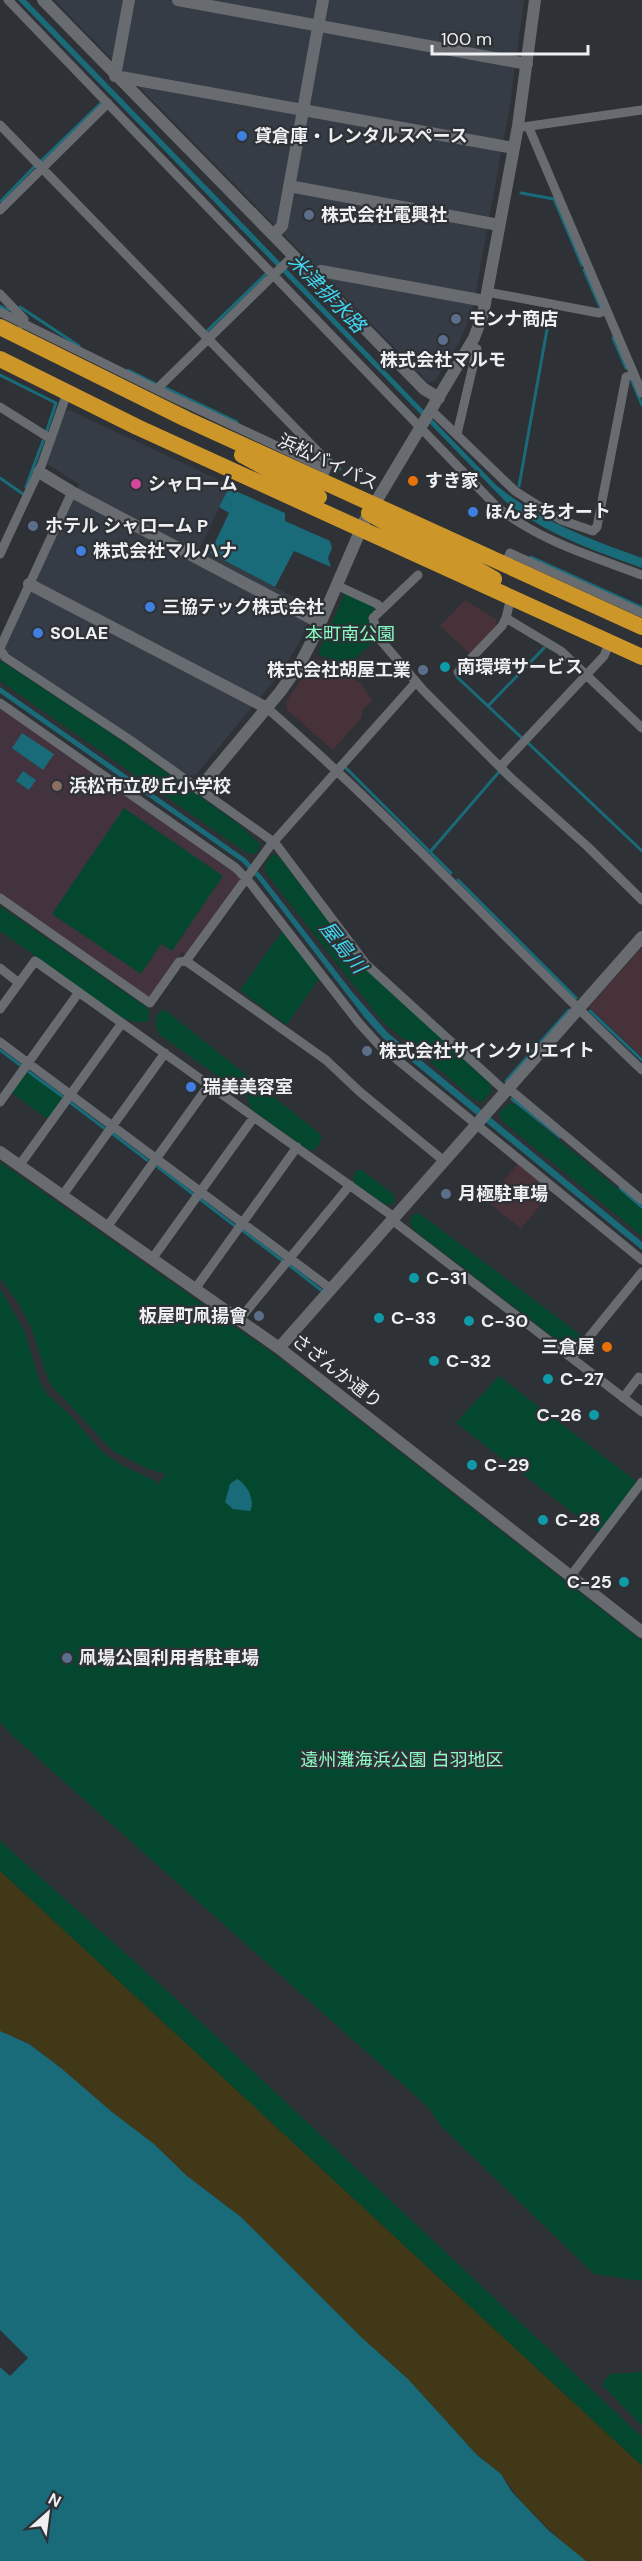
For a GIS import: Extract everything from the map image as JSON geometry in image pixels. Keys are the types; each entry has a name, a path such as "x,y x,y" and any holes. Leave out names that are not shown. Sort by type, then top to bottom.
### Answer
{"highway":[{"name":"浜松バイパス","path":"0,327 186,419 324,475 367,516 511,597 642,657"},
{"name":"浜松バイパス","path":"0,359 68,393 367,516 505,565 642,627"},
{"path":"186,419 232,449 300,488 452,555 511,589 542,611"}],"street":[{"path":"8,0 422,425 497,507 554,542 642,575"},
{"path":"43,0 273,235 290,259 314,277 424,389 439,398"},
{"path":"115,76 129,0"},
{"path":"178,0 527,64"},
{"path":"273,235 282,226 323,0"},
{"path":"199,789 267,708 300,664 367,516 470,346 479,326 514,148 523,127 527,64 535,0"},
{"path":"115,76 514,148"},
{"path":"0,209 108,103"},
{"path":"523,127 642,110"},
{"path":"0,125 329,463 324,475 0,312"},
{"path":"523,127 642,393"},
{"path":"289,186 500,225"},
{"path":"158,390 290,259"},
{"path":"314,277 321,271 599,313 606,310"},
{"path":"0,294 24,319 22,324"},
{"path":"457,434 477,349 470,346"},
{"path":"431,410 501,479 530,502 561,520 593,531 597,527 626,377 634,374"},
{"path":"0,554 39,472 68,393"},
{"path":"0,407 51,439"},
{"path":"39,472 72,492 320,623"},
{"path":"72,492 0,649 5,657 118,731 273,842 366,964 506,1090 642,1200"},
{"path":"505,565 510,553 642,613"},
{"path":"418,575 372,618 378,637 416,682 500,767 642,900"},
{"path":"29,584 267,708 336,770 578,1010 642,1070"},
{"path":"336,585 382,609"},
{"path":"458,672 502,626 511,597"},
{"path":"506,618 554,645 642,728"},
{"path":"500,767 604,656 610,642"},
{"path":"186,961 273,842 416,682"},
{"path":"0,703 247,876 368,1034 642,1260"},
{"path":"0,898 150,1003 179,962 186,961 326,1060 360,1092 444,1161"},
{"path":"279,1348 642,937"},
{"path":"0,1009 35,961 350,1185 642,1412"},
{"path":"0,968 19,982"},
{"path":"0,1102 79,992"},
{"path":"19,1166 122,1023"},
{"path":"0,1042 331,1289"},
{"path":"62,1196 165,1053"},
{"path":"107,1227 209,1085"},
{"path":"152,1259 254,1117"},
{"path":"195,1289 297,1147"},
{"name":"さざんか通り","path":"0,1152 279,1348 642,1632"},
{"path":"239,1320 350,1185"},
{"path":"572,1358 642,1272"},
{"path":"623,1398 639,1377 642,1380"},
{"path":"570,1577 642,1482"}],"shaded area":[{"path":"54,0 524,0 510,105 472,312 459,343 435,381 428,382"},
{"path":"69,410 230,485 200,548 315,608 299,643 281,672 196,775 188,776 5,651 5,645 79,484 47,464 64,412"},
{"path":"465,600 496,619 497,628 471,655 440,626"},
{"path":"315,658 360,682 372,700 362,711 362,717 333,750 287,710 286,702"},
{"name":"浜松市立砂丘小学校","path":"0,707 242,877 186,955 182,952 149,997 0,893"},
{"path":"642,947 642,1057 589,1007"},
{"path":"519,1162 553,1190 521,1229 487,1201"}],"green space":[{"name":"本町南公園","path":"345,593 373,606 374,612 368,617 376,640 355,658 345,662 318,654"},
{"path":"0,660 115,736 237,823 260,844 259,850 254,854 247,853 0,681"},
{"path":"124,808 223,876 172,951 161,944 141,974 52,914"},
{"path":"273,854 279,857 352,952 377,979 490,1084 492,1091 482,1102 475,1100 382,1021 266,873 265,864"},
{"path":"0,906 146,1007 149,1011 147,1022 134,1022 121,1017 0,931"},
{"path":"283,930 320,978 286,1025 240,990"},
{"path":"165,1010 320,1134 322,1139 316,1148 312,1151 307,1149 251,1109 247,1097 160,1035 156,1021 158,1014"},
{"path":"27,1072 62,1098 49,1120 11,1092"},
{"path":"509,1103 517,1105 642,1209 642,1236 502,1121 499,1113"},
{"name":"遠州灘海浜公園 白羽地区","path":"0,1162 274,1354 642,1641 642,2281 594,2274 441,2126 428,2107 0,1722 0,1289 24,1330 40,1383 47,1394 71,1416 103,1453 125,1467 154,1480 157,1485 166,1474 146,1468 113,1451 50,1384 31,1327 19,1304 0,1278"},
{"path":"360,1169 392,1193 395,1198 393,1203 384,1204 355,1183 353,1178 355,1172"},
{"path":"419,1213 578,1333 579,1342 573,1348 566,1347 414,1230 410,1219 414,1214"},
{"path":"499,1376 637,1482 599,1533 456,1423"},
{"path":"0,1841 174,1997 642,2437 642,2466 0,1871"},
{"path":"642,2372 642,2426 603,2386 604,2380 611,2374"}],"sand":[{"path":"0,1871 642,2466 642,2561 586,2561 574,2553 524,2505 501,2474 477,2455 408,2379 361,2337 241,2217 187,2176 154,2144 61,2068 29,2044 0,2031"}],"water":[{"path":"18,0 26,0 496,485 530,509 566,528 642,558 642,568 554,533 506,502"},
{"path":"229,488 285,513 285,521 330,541 332,548 328,558 331,567 294,551 275,587 210,553 229,513 219,507"},
{"path":"0,687 245,858 388,1033 642,1242 642,1250 383,1038 258,879 242,862 0,693"},
{"path":"22,733 54,754 43,770 12,748"},
{"path":"23,771 36,780 29,790 16,781"},
{"path":"237,1479 250,1493 252,1507 250,1511 233,1509 225,1502 230,1484"},
{"path":"0,2031 29,2044 61,2068 154,2144 187,2176 241,2217 361,2337 408,2379 477,2455 501,2474 512,2492 548,2530 586,2561 0,2561"}],"pier":[{"path":"0,2330 28,2358 10,2376 0,2367"}],"waterway":[{"path":"41,161 102,102"},
{"path":"1,201 35,166"},
{"path":"521,193 554,199 582,265"},
{"path":"584,270 600,307"},
{"path":"206,332 267,273"},
{"path":"0,306 8,310"},
{"path":"20,307 79,346"},
{"path":"519,486 551,307"},
{"path":"613,338 626,368"},
{"path":"128,370 156,384"},
{"path":"0,375 56,403 46,433"},
{"path":"631,379 642,405"},
{"path":"166,388 237,422"},
{"path":"26,487 43,441"},
{"path":"331,460 340,469"},
{"path":"0,478 23,494"},
{"path":"531,557 641,607"},
{"path":"488,706 544,648"},
{"path":"457,677 522,738"},
{"path":"527,742 642,851"},
{"path":"346,768 451,873"},
{"path":"430,852 499,772"},
{"path":"458,880 576,998"},
{"path":"506,1081 569,1010"},
{"path":"590,1011 642,1060"},
{"path":"0,1050 20,1065"},
{"path":"29,1072 62,1096"},
{"path":"512,1099 560,1137"},
{"path":"71,1103 104,1128"},
{"path":"113,1134 147,1160"},
{"path":"158,1167 193,1194"},
{"path":"620,1188 642,1207"},
{"path":"200,1199 235,1226"},
{"path":"242,1230 283,1261"},
{"path":"289,1265 321,1290"}],"place":[{"name":"貸倉庫・レンタルスペース","path":"242,136"},
{"name":"株式会社電興社","path":"309,215"},
{"name":"モンナ商店","path":"456,319"},
{"name":"株式会社マルモ","path":"443,340"},
{"name":"すき家","path":"413,481"},
{"name":"シャローム","path":"136,484"},
{"name":"ほんまちオート","path":"473,512"},
{"name":"ホテル シャローム P","path":"33,526"},
{"name":"株式会社マルハナ","path":"81,551"},
{"name":"三協テック株式会社","path":"150,607"},
{"name":"SOLAE","path":"38,633"},
{"name":"南環境サービス","path":"445,667"},
{"name":"株式会社胡屋工業","path":"423,670"},
{"name":"浜松市立砂丘小学校","path":"57,786"},
{"name":"株式会社サインクリエイト","path":"367,1051"},
{"name":"瑞美美容室","path":"191,1087"},
{"name":"月極駐車場","path":"446,1194"},
{"name":"C-31","path":"414,1278"},
{"name":"板屋町凧揚會","path":"259,1316"},
{"name":"C-33","path":"379,1318"},
{"name":"C-30","path":"469,1321"},
{"name":"三倉屋","path":"607,1347"},
{"name":"C-32","path":"434,1361"},
{"name":"C-27","path":"548,1379"},
{"name":"C-26","path":"594,1415"},
{"name":"C-29","path":"472,1465"},
{"name":"C-28","path":"543,1520"},
{"name":"C-25","path":"624,1582"},
{"name":"凧場公園利用者駐車場","path":"67,1658"}],"water label":[{"name":"米津排水路","path":"327,293"},
{"name":"屋島川","path":"343,947"}]}
